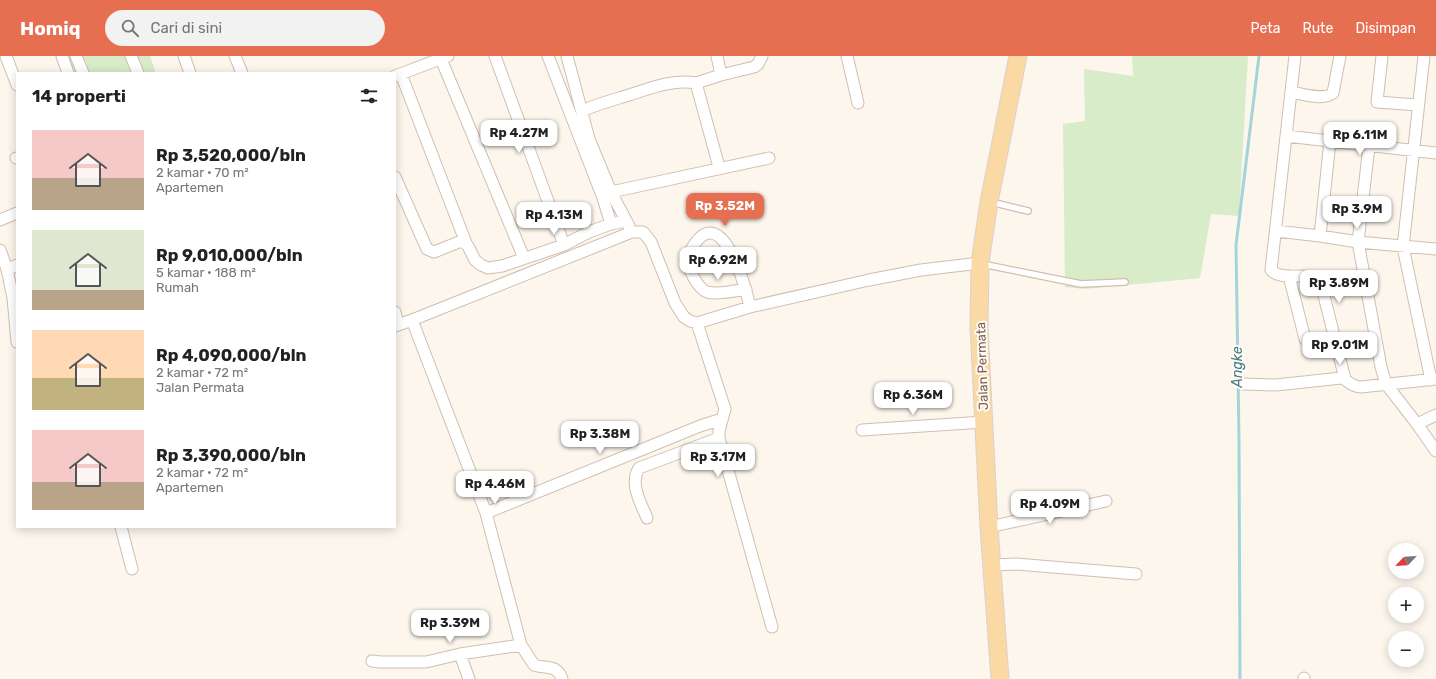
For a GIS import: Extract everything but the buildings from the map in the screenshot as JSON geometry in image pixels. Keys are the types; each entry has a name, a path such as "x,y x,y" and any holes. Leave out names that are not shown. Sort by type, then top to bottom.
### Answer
{"main road":[{"name":"Jalan Permata","path":"1000,679 989,527 979,327 980,263 989,202 1018,56"}],"street":[{"path":"6,56 16,82"},
{"path":"62,56 68,72"},
{"path":"76,56 84,72"},
{"path":"131,56 138,72"},
{"path":"184,56 190,72"},
{"path":"235,56 242,72"},
{"path":"495,56 564,245"},
{"path":"548,56 611,224"},
{"path":"568,56 589,138 611,192 632,232"},
{"path":"717,56 721,75"},
{"path":"582,112 595,105 665,84 686,82 696,83 754,67 758,64 762,56"},
{"path":"847,56 858,103"},
{"path":"1295,56 1271,270 1276,274 1320,280 1345,378 1350,385 1355,387 1433,379 1403,247 1424,56"},
{"path":"1291,92 1324,97 1330,96 1333,93 1340,56"},
{"path":"1382,56 1377,102 1418,105"},
{"path":"524,258 444,57 398,75 466,243 475,260 481,265 488,268 502,266 564,245 589,232 611,224 626,221"},
{"path":"696,83 719,168"},
{"path":"1286,136 1436,153"},
{"path":"1320,236 1330,141"},
{"path":"1369,146 1358,242 1381,367 1386,384 1436,451"},
{"path":"611,192 769,158"},
{"path":"396,179 427,249 434,252 459,242 466,243"},
{"path":"0,220 16,214"},
{"path":"1276,231 1358,242 1436,249"},
{"path":"396,325 412,320 632,232 643,232 647,236 651,242 675,304 684,317 697,323 750,307 906,272 980,263"},
{"path":"746,289 723,293 707,292 701,287 690,270 686,260 689,253 702,236 706,233 716,234 725,242 735,260 746,289 750,307"},
{"path":"0,250 7,269 13,298 16,331"},
{"path":"1289,276 1306,339 1308,341 1312,341 1335,337"},
{"path":"412,320 486,513 521,645 534,665 555,669 558,671 562,679"},
{"path":"697,323 725,409 719,431 719,438 772,627"},
{"path":"1243,384 1276,385 1332,378 1345,378"},
{"path":"1417,424 1436,416"},
{"path":"486,513 700,426 722,419"},
{"path":"862,430 984,422"},
{"path":"647,518 634,483 634,475 639,468 719,438"},
{"path":"989,527 1106,501"},
{"path":"121,528 132,569"},
{"path":"992,565 1016,564 1136,574"},
{"path":"372,661 426,662 460,654 521,645"},
{"path":"460,654 469,679"}],"lane":[{"path":"989,202 1028,211"},
{"path":"980,263 1081,284 1125,282"}],"green space":[{"path":"64,56 150,56 156,72 70,72"},
{"path":"1132,56 1248,56 1239,216 1211,214 1200,278 1084,289 1065,287 1063,124 1085,121 1084,69 1133,76"}],"waterway":[{"name":"Angke","path":"1240,679 1239,440 1236,245 1259,56"}]}
